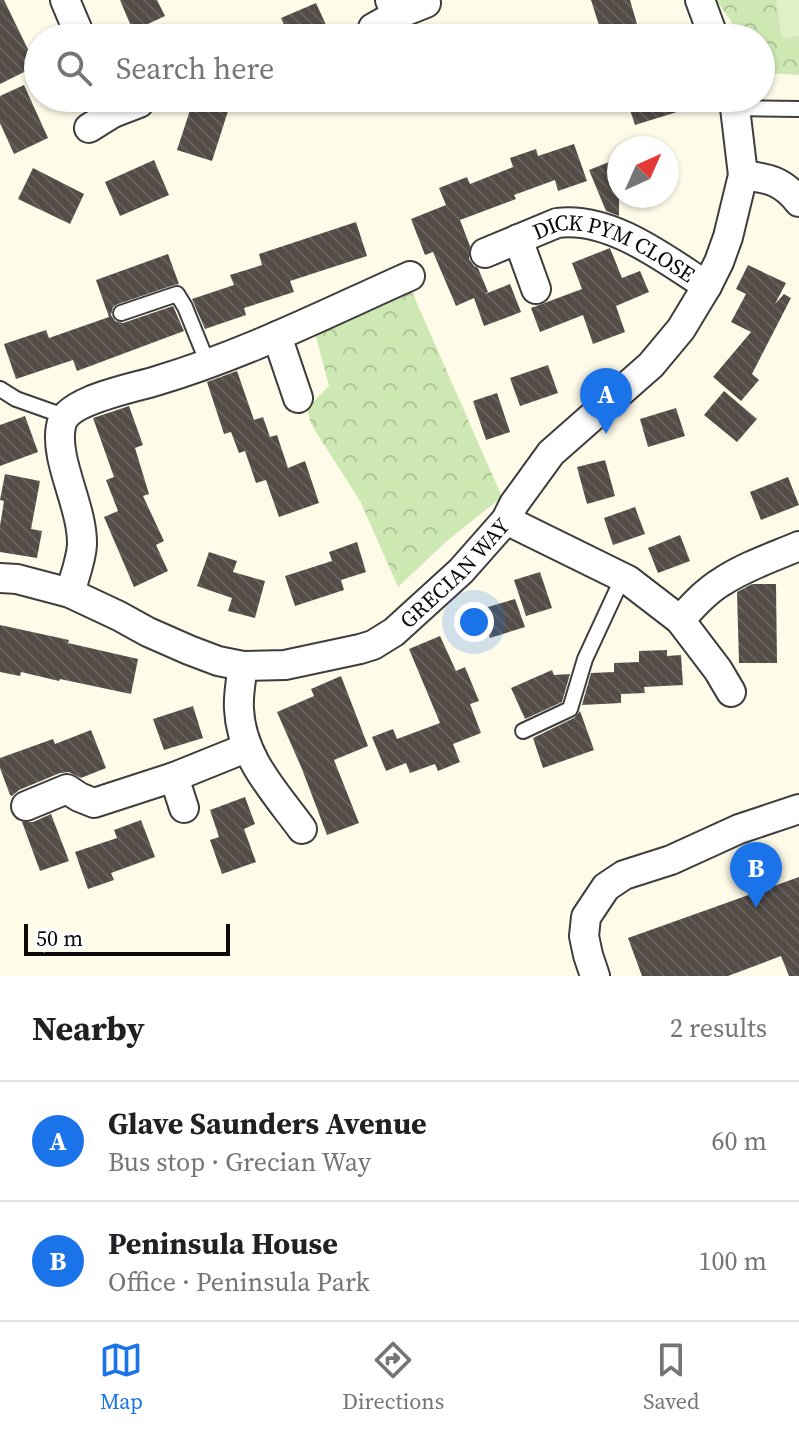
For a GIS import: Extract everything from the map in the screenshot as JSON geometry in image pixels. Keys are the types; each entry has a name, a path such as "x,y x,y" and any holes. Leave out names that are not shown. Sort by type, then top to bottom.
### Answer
{"street":[{"path":"65,0 75,24"},
{"path":"700,0 709,24"},
{"path":"386,15 426,3"},
{"path":"735,112 743,175 770,179 791,192 799,202"},
{"name":"GRECIAN WAY","path":"0,578 17,579 70,593 189,650 243,666 285,665 373,645 394,632 461,571 506,520 551,453 651,365 681,329 719,262 743,175"},
{"name":"DICK PYM CLOSE","path":"485,253 557,223 600,225 633,241 707,286"},
{"name":"DICK PYM CLOSE","path":"518,239 536,289"},
{"path":"70,593 82,546 78,515 60,445 64,416 77,406 98,398 208,364 410,276"},
{"path":"277,336 298,398"},
{"path":"506,520 623,577 680,620 731,692"},
{"path":"680,620 700,598 721,582 749,566 799,546"},
{"path":"243,666 239,706 246,748 302,829"},
{"path":"26,806 67,789 94,803 174,777 246,748"},
{"path":"174,777 184,808"},
{"path":"595,976 584,936 586,917 606,887 624,875 671,860 739,829 799,809"}],"lane":[{"path":"775,107 799,109"},
{"path":"121,313 177,294 208,364"},
{"path":"0,389 16,399 64,416"},
{"path":"523,731 570,709 585,659 623,577"}],"green space":[{"path":"716,0 799,0 799,75 775,73 775,24 733,24"},
{"path":"776,0 799,0 799,36 782,39"},
{"path":"409,285 502,497 447,541 398,587 360,501 311,424 307,408 329,386 314,329"}],"building":[{"path":"0,0 4,0 24,41 24,72 0,84"},
{"path":"120,0 157,0 165,16 148,24 130,24"},
{"path":"591,0 630,0 637,24 599,24"},
{"path":"316,3 326,24 284,24 281,18"},
{"path":"24,85 24,112 36,112 48,138 14,154 0,123 0,96"},
{"path":"189,112 228,112 212,161 177,150"},
{"path":"631,112 677,112 635,125"},
{"path":"574,144 587,181 558,191 555,180 460,220 470,246 469,259 478,268 488,292 485,294 510,284 521,312 484,326 474,298 456,306 433,252 425,255 411,219 446,205 439,188 467,177 470,184 513,167 510,158 536,149 538,156"},
{"path":"154,160 169,195 120,216 105,182"},
{"path":"607,163 607,208 619,208 619,216 606,211 589,170"},
{"path":"33,168 84,194 70,224 18,199"},
{"path":"356,222 367,256 290,281 294,292 244,308 246,315 205,329 192,299 234,285 230,275 262,265 259,254"},
{"path":"610,248 622,278 640,271 649,292 616,306 625,332 593,344 583,315 540,332 531,308 582,289 572,263"},
{"path":"168,254 179,284 118,304 113,307 111,315 115,321 123,323 173,306 184,331 77,371 73,360 16,379 4,344 46,330 49,338 109,317 96,280"},
{"path":"748,265 786,283 775,304 784,294 791,298 752,374 759,380 741,401 713,377 751,332 731,322 746,294 736,289"},
{"path":"548,365 558,393 520,406 510,378"},
{"path":"237,371 254,420 263,417 270,437 277,435 288,468 305,461 319,503 279,517 266,480 256,483 245,451 239,453 231,432 224,434 207,382"},
{"path":"724,391 757,419 737,442 704,415"},
{"path":"497,393 510,432 486,440 473,401"},
{"path":"129,406 143,445 135,448 149,494 143,496 164,541 156,545 168,571 134,587 104,517 118,511 106,480 114,477 93,418"},
{"path":"676,408 685,436 648,447 640,419"},
{"path":"25,416 38,452 0,466 0,425"},
{"path":"605,460 615,496 587,504 577,467"},
{"path":"5,474 40,481 31,529 42,531 37,558 0,552 4,501 0,500"},
{"path":"788,477 799,505 761,520 750,492"},
{"path":"635,507 645,534 613,545 604,518"},
{"path":"680,535 690,561 658,573 648,548"},
{"path":"357,542 366,572 341,580 344,590 295,606 285,576 332,561 329,552"},
{"path":"209,552 237,561 233,572 265,581 255,618 228,611 232,598 197,586"},
{"path":"540,572 552,608 526,616 514,580"},
{"path":"752,584 776,584 777,663 739,663 737,592"},
{"path":"515,599 525,627 490,638 481,609"},
{"path":"0,625 138,659 131,694 21,672 20,676 0,672"},
{"path":"440,636 456,671 465,667 479,701 470,704 481,733 453,744 460,762 438,771 435,764 410,773 406,763 386,771 372,737 393,729 397,739 440,723 409,649"},
{"path":"667,650 667,656 681,655 683,685 644,687 645,693 621,694 621,703 582,705 591,673 614,672 614,663 639,662 639,651"},
{"path":"552,670 554,675 570,674 562,702 525,719 511,688"},
{"path":"341,676 368,746 334,760 359,823 327,835 277,712 314,696 311,689"},
{"path":"193,706 203,738 164,750 153,719"},
{"path":"580,711 594,750 543,768 533,738 574,718"},
{"path":"91,730 106,768 81,778 69,772 60,773 10,795 0,768 0,758 53,739 55,744"},
{"path":"245,797 255,824 244,829 256,862 222,874 210,840 219,837 210,810"},
{"path":"51,814 69,861 40,871 22,822 33,822"},
{"path":"141,820 155,857 111,873 114,880 88,889 75,852 117,838 114,830"},
{"path":"799,877 799,976 789,976 781,956 728,976 642,976 628,938"}],"place":[{"name":"Glave Saunders Avenue","path":"606,434"},
{"name":"Peninsula House","path":"756,908"}]}
